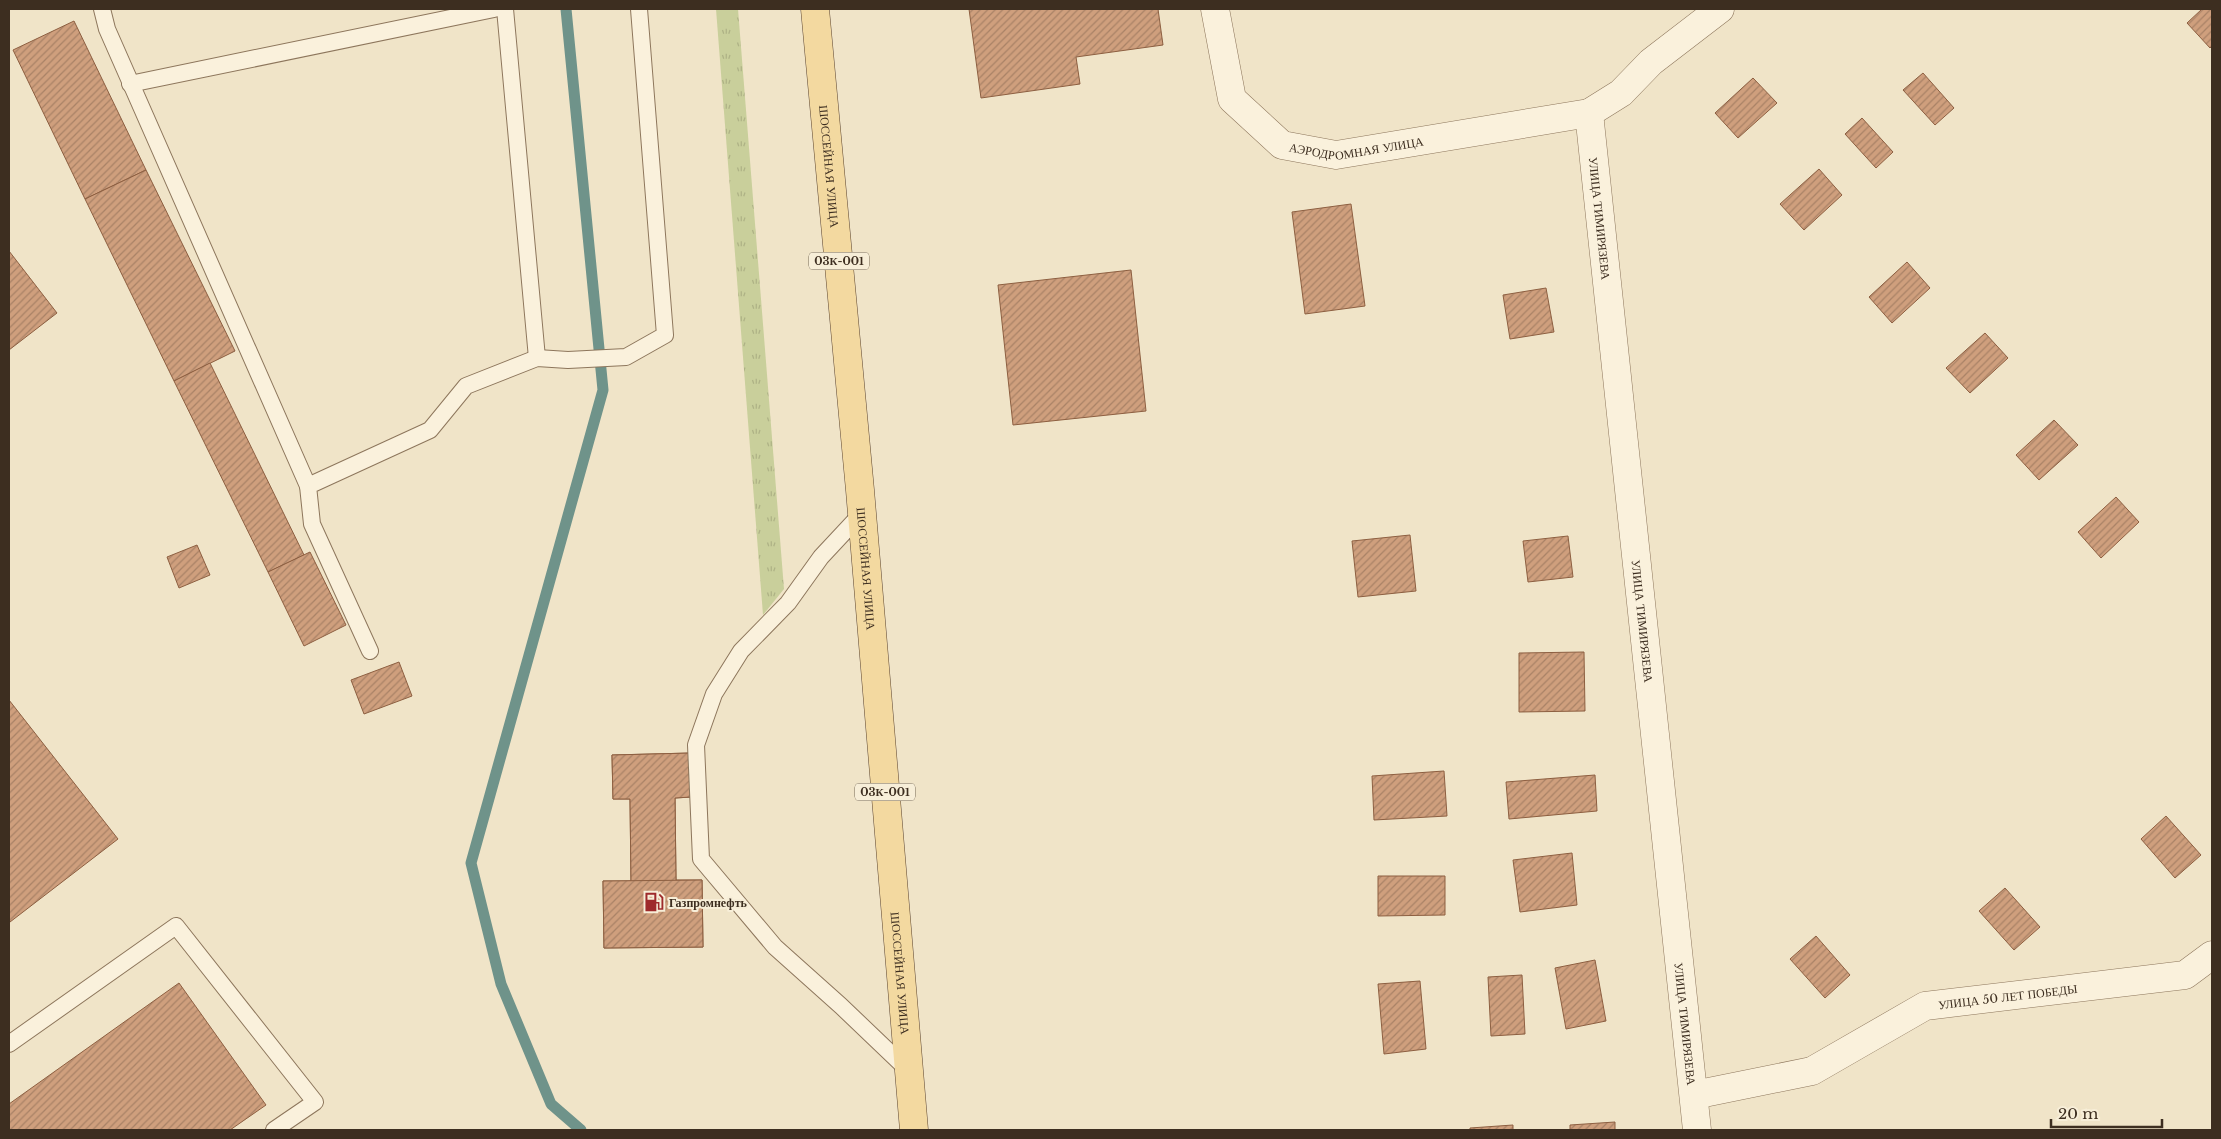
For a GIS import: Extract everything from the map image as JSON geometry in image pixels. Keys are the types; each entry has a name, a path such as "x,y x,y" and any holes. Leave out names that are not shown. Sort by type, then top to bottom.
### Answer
{"main road":[{"name":"ШОССЕЙНАЯ УЛИЦА","path":"816,9 862,513 914,1130"}],"street":[{"name":"АЭРОДРОМНАЯ УЛИЦА","path":"1215,9 1232,99 1282,145 1336,155 1589,113"},
{"path":"1589,113 1621,94 1651,62 1720,9"},
{"name":"УЛИЦА ТИМИРЯЗЕВА","path":"1589,113 1697,1130"},
{"name":"УЛИЦА 50 ЛЕТ ПОБЕДЫ","path":"1694,1095 1812,1071 1925,1006 2186,975 2212,955"}],"lane":[{"path":"102,9 106,30 308,486 312,524 370,651"},
{"path":"130,84 494,9"},
{"path":"505,9 537,358"},
{"path":"308,486 430,430 466,386 537,358 568,360 626,356 664,334 639,9"},
{"path":"862,513 821,557 788,603 741,651 714,694 696,745 701,859 775,947 841,1006 909,1071"},
{"path":"9,1044 176,926 315,1102 274,1130"}],"green space":[{"path":"716,9 738,9 784,589 763,615"}],"building":[{"path":"969,9 1158,9 1163,45 1076,57 1080,84 981,98"},
{"path":"2202,9 2212,9 2212,46 2210,48 2187,23"},
{"path":"74,21 146,170 85,199 13,50"},
{"path":"1923,73 1954,108 1935,125 1903,90"},
{"path":"1753,78 1777,103 1738,138 1715,113"},
{"path":"1862,118 1893,152 1876,168 1845,134"},
{"path":"1819,169 1842,195 1804,230 1780,204"},
{"path":"146,170 235,351 174,381 85,199"},
{"path":"1351,204 1365,306 1305,314 1292,212"},
{"path":"9,251 57,313 9,350"},
{"path":"1907,262 1930,288 1892,323 1869,297"},
{"path":"1131,270 1146,411 1013,425 998,285"},
{"path":"1546,288 1554,332 1510,339 1503,295"},
{"path":"1985,333 2008,358 1970,393 1946,368"},
{"path":"210,363 304,555 268,572 174,381"},
{"path":"2054,420 2078,445 2039,480 2016,455"},
{"path":"2116,497 2139,522 2101,558 2078,532"},
{"path":"1410,535 1416,591 1358,597 1352,541"},
{"path":"1568,536 1573,577 1528,582 1523,541"},
{"path":"197,545 210,575 179,588 167,557"},
{"path":"310,552 346,625 304,646 268,572"},
{"path":"1584,652 1585,711 1519,712 1519,653"},
{"path":"399,662 412,696 364,714 351,680"},
{"path":"9,700 118,839 10,922 9,920"},
{"path":"691,753 691,797 675,798 676,880 631,881 630,799 613,799 612,755"},
{"path":"691,753 691,797 675,798 676,880 702,880 703,947 604,948 603,881 631,881 630,799 613,799 612,755"},
{"path":"1444,771 1447,816 1374,820 1372,776"},
{"path":"1595,775 1597,811 1509,819 1506,782"},
{"path":"2166,816 2201,855 2175,878 2141,839"},
{"path":"1572,853 1577,905 1520,912 1513,860"},
{"path":"1378,876 1445,876 1445,915 1378,916"},
{"path":"702,880 703,947 604,948 603,881"},
{"path":"2005,888 2040,927 2014,950 1979,911"},
{"path":"1816,936 1850,975 1825,998 1790,959"},
{"path":"1595,960 1606,1021 1566,1029 1555,968"},
{"path":"1522,975 1525,1034 1491,1036 1488,977"},
{"path":"1420,981 1426,1049 1384,1054 1378,984"},
{"path":"179,983 266,1105 230,1130 9,1130 9,1104"},
{"path":"1615,1122 1615,1130 1570,1130 1570,1125"},
{"path":"1513,1125 1513,1130 1470,1130 1470,1128"}],"waterway":[{"path":"566,9 603,390 471,863 501,984 551,1104 581,1130"}],"place":[{"name":"Газпромнефть","path":"654,902"}]}
